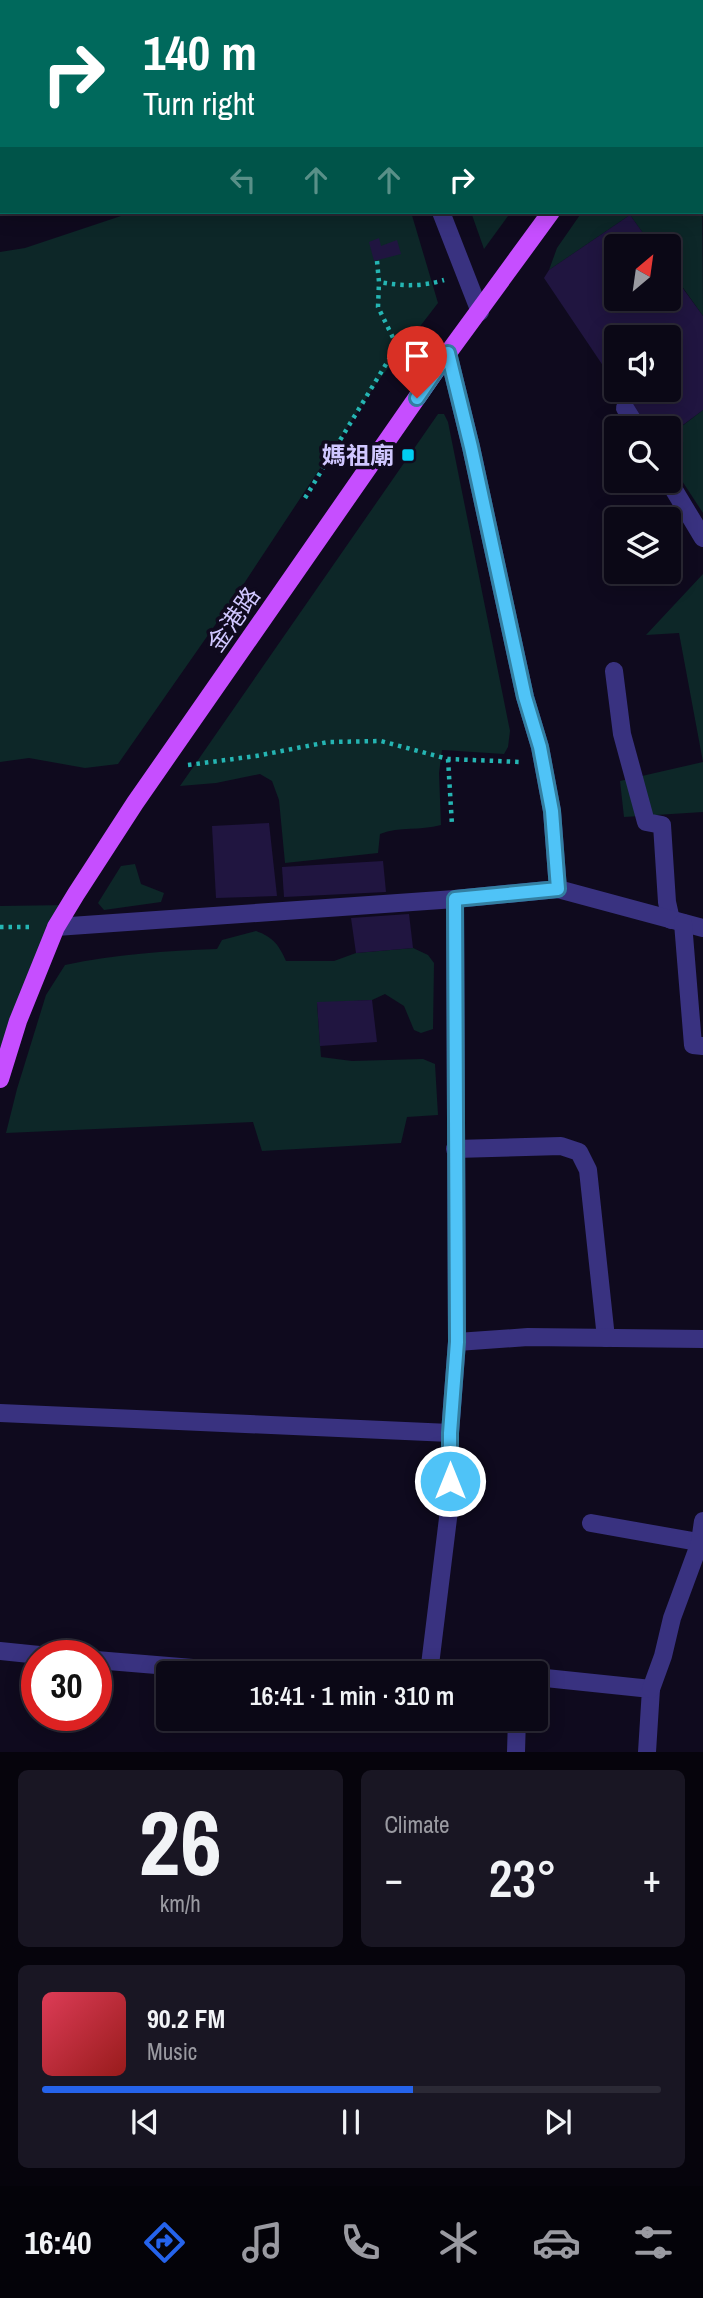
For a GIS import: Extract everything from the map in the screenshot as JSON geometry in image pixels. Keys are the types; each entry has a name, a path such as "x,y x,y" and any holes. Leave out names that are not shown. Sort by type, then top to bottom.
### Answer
{"main road":[{"name":"金港路","path":"0,1079 18,1021 56,927 135,803 448,353 550,214"}],"street":[{"path":"442,214 480,312"},
{"path":"448,353 525,697 540,747 553,821 558,889"},
{"path":"625,408 630,416"},
{"path":"676,493 703,538"},
{"path":"614,671 622,734 646,822 662,825 667,902 677,921 693,1045 703,1046"},
{"path":"56,927 455,899 558,889 703,928"},
{"path":"430,1661 450,1502 450,1433 457,1342 455,899"},
{"path":"455,1149 561,1146 579,1152 588,1170 606,1338"},
{"path":"457,1342 528,1337 703,1339"},
{"path":"0,1413 450,1433"},
{"path":"647,1752 651,1689 663,1656 672,1618 702,1543 703,1521"},
{"path":"591,1522 702,1543"},
{"path":"0,1651 21,1653"},
{"path":"112,1661 156,1665"},
{"path":"548,1678 651,1689"},
{"path":"516,1752 517,1731"}],"path":[{"path":"305,498 397,346 378,307 377,261"},
{"path":"379,282 426,286 464,273"},
{"path":"188,765 256,756 328,742 381,741 448,759 517,761 544,771"},
{"path":"448,759 452,825"},
{"path":"0,927 56,927"}],"green space":[{"path":"127,214 412,214 438,303 375,385 243,585 118,764 85,768 29,758 0,762 0,252 25,248"},
{"path":"472,214 510,214 484,249"},
{"path":"581,214 702,214 703,316 681,285 681,234 644,234 630,215 549,270 557,248"},
{"path":"703,410 703,513 681,479 681,427"},
{"path":"438,414 444,414 448,422 510,731 508,747 504,754 442,750 439,773 441,825 380,834 378,853 285,863 279,800 272,781 260,774 216,783 180,786"},
{"path":"703,574 703,762 679,633 646,635"},
{"path":"703,762 703,812 624,817 620,781"},
{"path":"135,864 141,884 164,893 161,902 104,910 98,903 121,866"},
{"path":"70,905 0,1079 0,906"},
{"path":"256,931 275,942 286,961 334,961 356,953 413,948 428,955 434,963 433,1029 421,1033 414,1030 404,1006 385,994 372,1000 317,1003 321,1057 352,1061 423,1059 435,1064 438,1115 407,1117 401,1143 262,1151 253,1122 6,1133 46,995 65,965 141,954 217,949 222,940"}],"building":[{"path":"630,215 644,234 604,234 604,312 681,312 681,286 703,316 703,410 681,426 681,416 637,416 627,402 681,402 681,325 604,325 604,367 544,278 549,270"},
{"path":"379,238 381,246 397,240 401,254 374,261 369,242"},
{"path":"269,823 277,896 216,898 212,826"},
{"path":"383,861 386,892 284,897 282,867"},
{"path":"409,914 413,948 356,953 351,918"},
{"path":"372,1000 377,1042 320,1046 317,1002"}],"place":[{"name":"媽祖廟","path":"408,455"}],"route":[{"path":"417,398 448,353 525,697 540,747 552,811 558,889 455,899 457,1342 450,1433 450,1481"}]}
